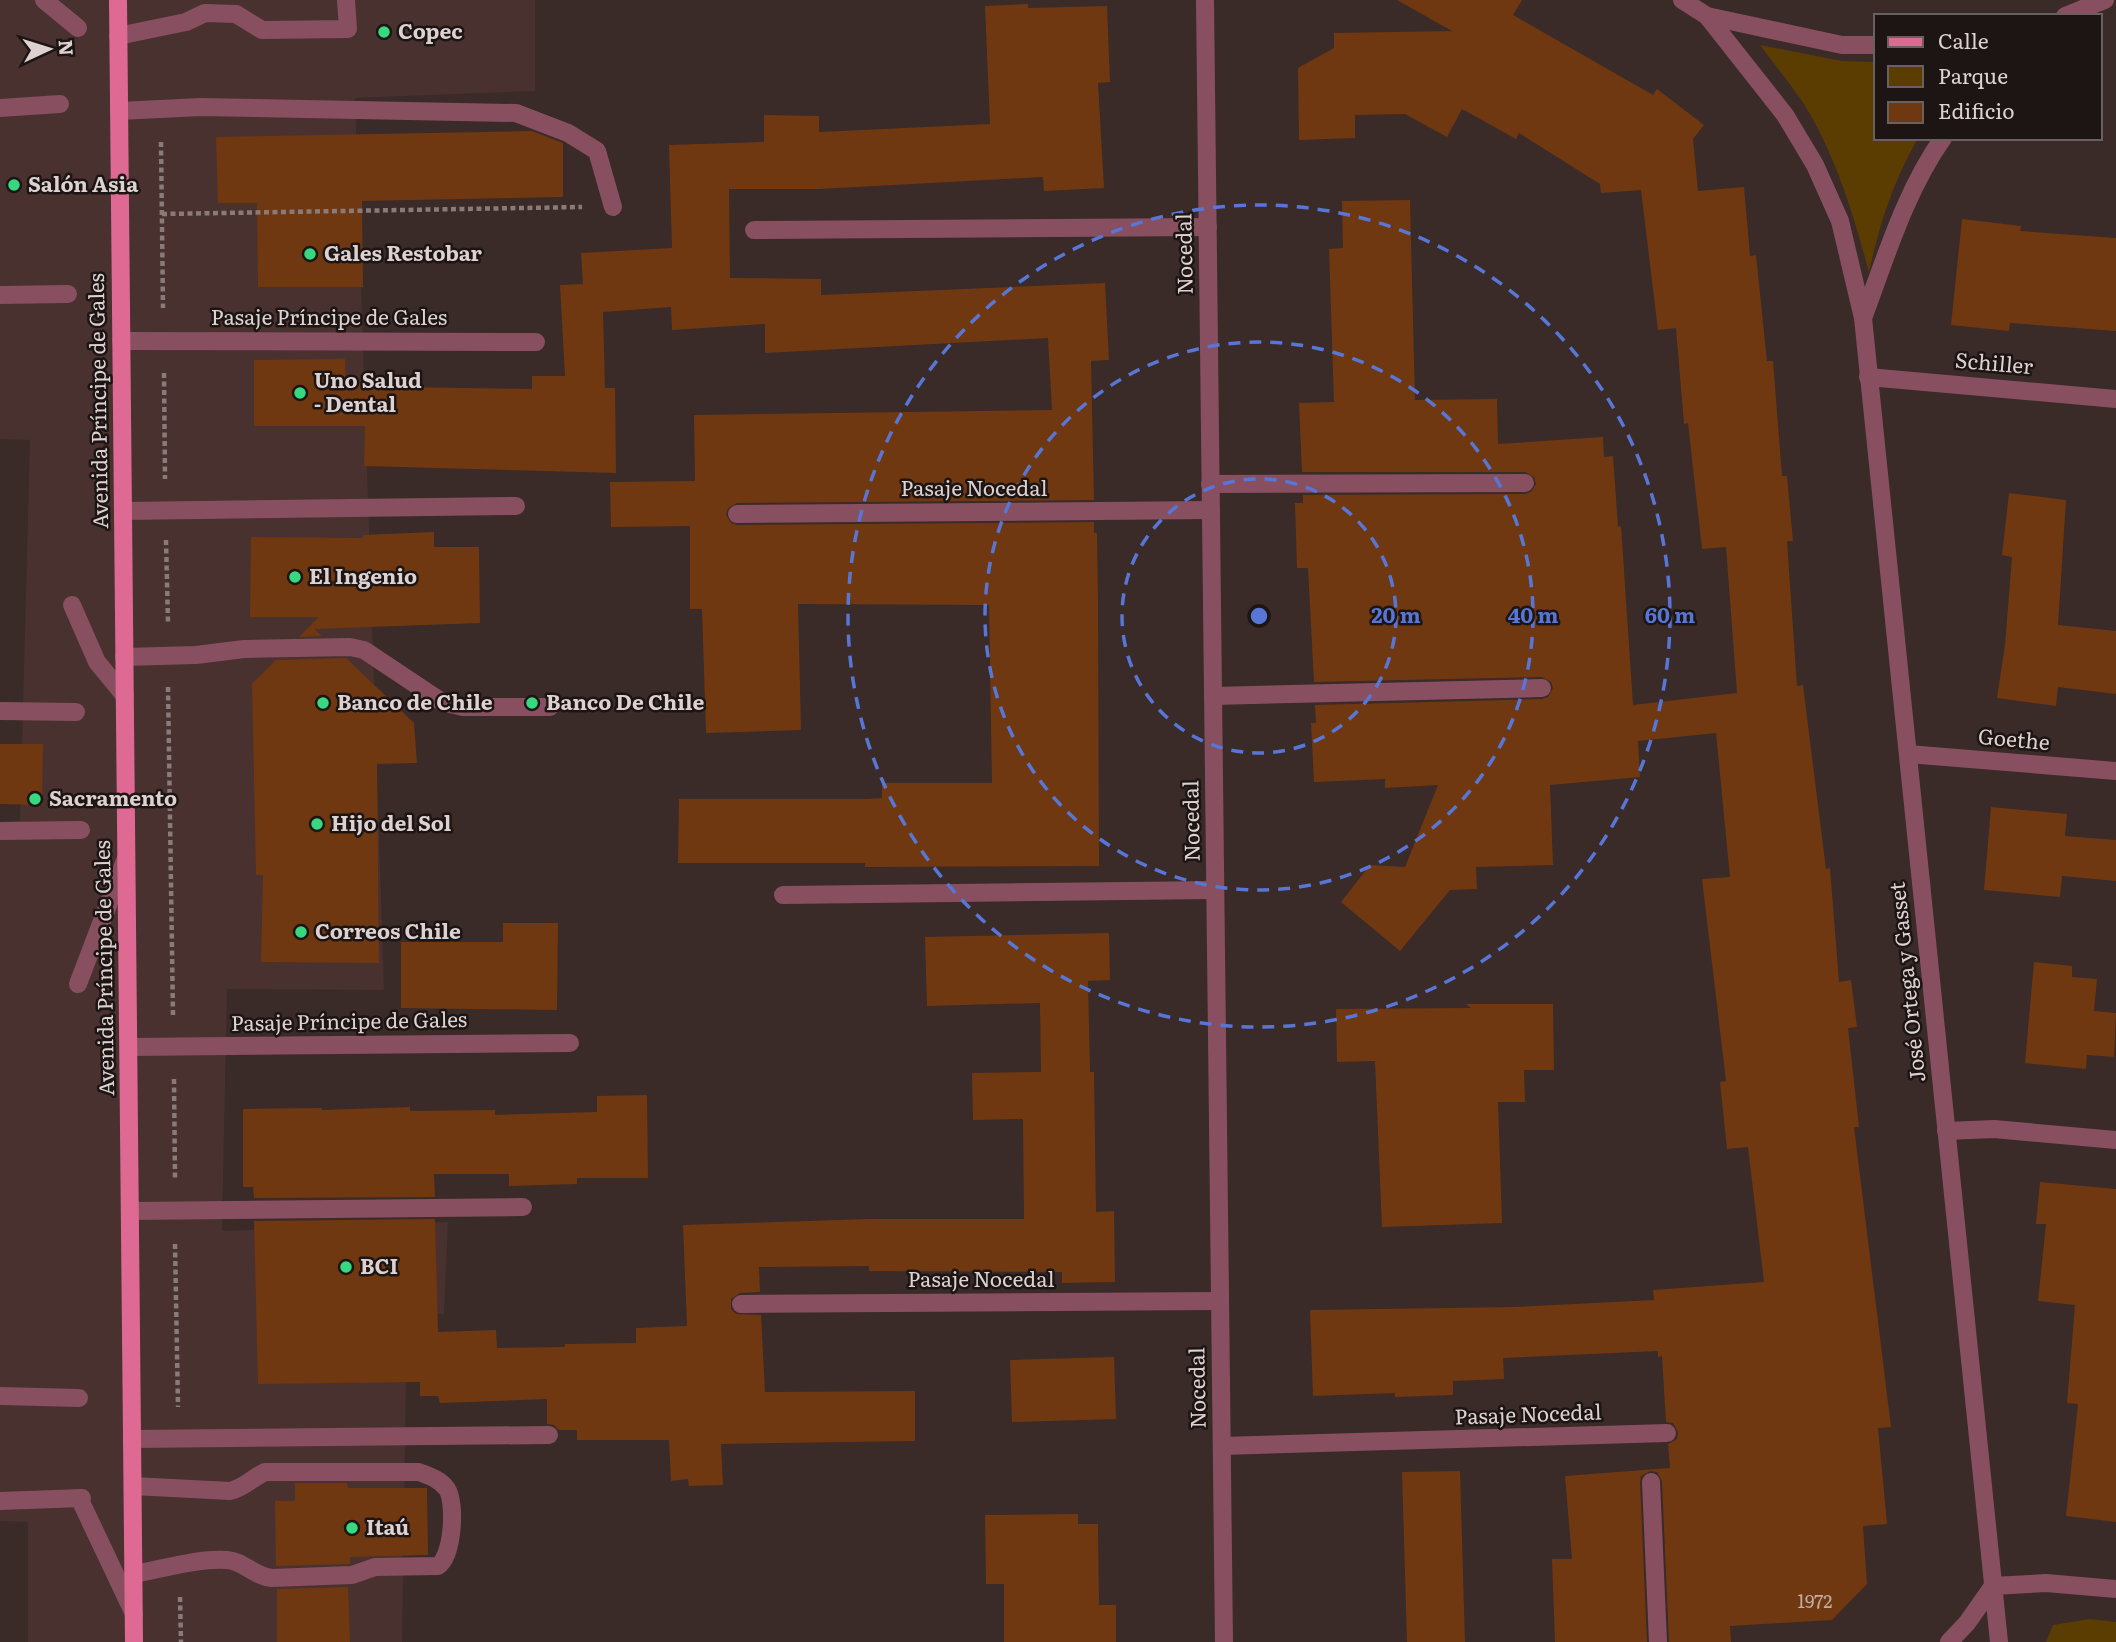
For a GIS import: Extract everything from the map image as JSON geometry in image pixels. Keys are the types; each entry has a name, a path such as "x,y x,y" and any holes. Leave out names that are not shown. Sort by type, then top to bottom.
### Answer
{"main road":[{"name":"Avenida Príncipe de Gales","path":"118,0 134,1642"}],"street":[{"path":"44,0 78,28"},
{"path":"118,36 186,22 205,13 236,7 262,30 348,29 346,0"},
{"name":"Nocedal","path":"1205,0 1224,1642"},
{"path":"1682,0 1707,16 1842,45 1874,45"},
{"path":"2070,14 2105,0"},
{"name":"José Ortega y Gasset","path":"1707,16 1784,115 1815,165 1840,221 1863,318 1999,1642"},
{"path":"0,108 60,104"},
{"path":"119,111 160,107 516,113 568,133 597,151 613,207"},
{"name":"José Ortega y Gasset","path":"1863,318 1905,209 1927,161 1942,140"},
{"path":"754,230 1208,227"},
{"path":"0,295 68,294"},
{"name":"Pasaje Príncipe de Gales","path":"121,341 536,342"},
{"name":"Schiller","path":"1868,377 2116,399"},
{"path":"1210,484 1525,483"},
{"path":"123,511 516,506"},
{"name":"Pasaje Nocedal","path":"737,514 1210,510"},
{"path":"72,605 97,662 125,696"},
{"path":"124,657 244,649 350,647 363,650 442,702 464,707 550,707"},
{"path":"1213,696 1542,688"},
{"path":"0,711 76,712"},
{"name":"Goethe","path":"1908,754 2116,771"},
{"path":"0,831 81,830"},
{"path":"78,984 126,858"},
{"path":"783,895 1215,890"},
{"name":"Pasaje Príncipe de Gales","path":"129,1047 570,1042"},
{"path":"1946,1131 1994,1129 2116,1140"},
{"path":"130,1211 523,1207"},
{"name":"Pasaje Nocedal","path":"741,1304 1220,1301"},
{"path":"0,1396 79,1398"},
{"name":"Pasaje Nocedal","path":"1222,1446 1667,1433"},
{"path":"132,1439 550,1435"},
{"path":"133,1486 230,1491 242,1488 255,1476 265,1472 419,1472 438,1479 448,1490 450,1545 444,1562 438,1566 375,1567 352,1575 260,1577 239,1563 228,1560 134,1574"},
{"path":"1651,1482 1658,1642"},
{"path":"0,1501 82,1501 134,1614"},
{"path":"1949,1642 1967,1623 1993,1586 2046,1583 2116,1589"}],"path":[{"path":"160,107 178,1438"},
{"path":"162,214 613,207"},
{"path":"180,1566 181,1642"}],"shaded area":[{"path":"0,0 535,0 535,91 355,98 384,990 227,989 222,1231 448,1222 444,1314 407,1314 402,1642 28,1642 28,1522 0,1521 0,822 20,821 30,440 0,439"}],"green space":[{"path":"1760,45 1842,61 1874,62 1874,140 1917,140 1888,203 1869,272 1833,162 1802,101"},
{"path":"2090,1619 2116,1622 2116,1642 2046,1642 2053,1625"}],"building":[{"path":"1397,0 1522,0 1513,15 1653,95 1657,89 1704,125 1693,139 1698,191 1744,187 1750,256 1756,255 1767,361 1773,361 1782,476 1787,476 1793,541 1787,541 1797,686 1803,685 1826,869 1830,868 1839,982 1851,980 1857,1027 1848,1028 1859,1127 1854,1127 1891,1427 1878,1428 1887,1524 1863,1526 1867,1584 1832,1620 1730,1626 1731,1642 1669,1642 1662,1481 1657,1472 1650,1471 1641,1476 1640,1482 1647,1642 1555,1642 1552,1559 1572,1559 1565,1476 1670,1468 1668,1444 1677,1439 1678,1432 1673,1423 1666,1422 1662,1356 1658,1357 1658,1351 1503,1358 1504,1379 1453,1381 1453,1395 1395,1397 1395,1393 1313,1396 1310,1310 1515,1307 1654,1300 1653,1290 1764,1282 1748,1147 1727,1149 1720,1082 1726,1081 1702,879 1730,877 1716,733 1638,741 1640,777 1550,785 1553,865 1476,867 1477,889 1450,890 1400,951 1341,902 1370,865 1405,867 1438,785 1385,788 1385,779 1314,782 1311,723 1316,723 1315,705 1542,699 1548,697 1553,688 1551,682 1542,677 1314,682 1308,568 1297,568 1295,503 1303,503 1303,495 1525,494 1531,492 1536,484 1534,477 1525,472 1302,472 1299,403 1334,402 1329,249 1343,248 1342,201 1410,200 1415,400 1497,399 1498,444 1603,437 1604,457 1613,456 1618,527 1621,526 1633,705 1737,693 1726,547 1702,549 1688,423 1684,424 1676,328 1658,330 1641,190 1601,193 1600,184 1519,133 1516,139 1462,109 1447,137 1405,114 1355,115 1355,138 1299,140 1298,68 1334,48 1334,33 1452,31"},
{"path":"1028,4 1028,8 1107,6 1110,82 1098,83 1104,188 1044,191 1043,177 819,189 729,189 730,278 821,279 821,295 1105,283 1109,360 1091,361 1094,500 737,503 728,508 726,515 731,523 737,525 1094,522 1094,533 1097,533 1099,866 865,867 865,863 678,863 679,799 865,799 882,798 882,783 992,783 989,605 798,604 801,730 706,733 702,609 690,609 690,526 611,527 610,482 695,481 694,415 1052,410 1048,338 765,353 765,324 672,330 671,307 603,312 605,388 615,388 616,473 364,466 365,426 254,426 254,360 345,359 346,382 405,384 405,387 532,389 532,376 565,376 560,285 583,284 581,253 672,248 669,145 764,142 764,115 819,116 819,132 990,124 985,6"},
{"path":"532,131 563,143 563,197 362,201 363,287 258,287 257,203 218,203 216,137"},
{"path":"1962,219 2021,226 2020,231 2116,238 2116,331 2010,323 2009,331 1951,325"},
{"path":"2009,493 2066,500 2058,625 2116,631 2116,694 2058,687 2056,706 1997,698 2005,645 2012,557 2002,555"},
{"path":"434,532 434,547 479,547 480,623 314,629 322,636 299,637 319,617 250,617 251,537 363,538 363,535"},
{"path":"346,658 414,723 417,763 377,764 379,963 261,962 263,875 256,875 252,684 276,660"},
{"path":"0,744 43,744 42,805 0,804"},
{"path":"1991,807 2067,814 2065,836 2116,840 2116,881 2062,876 2060,897 1984,890"},
{"path":"503,923 558,923 557,1010 401,1008 401,942 503,942"},
{"path":"1109,933 1110,980 1088,981 1090,1072 1094,1072 1096,1212 1114,1211 1115,1282 1062,1283 1062,1272 869,1271 869,1266 759,1267 760,1292 740,1293 731,1299 731,1309 736,1314 761,1315 765,1392 915,1391 915,1441 721,1444 723,1485 689,1486 688,1479 671,1481 669,1440 577,1440 577,1430 559,1430 554,1425 547,1424 547,1399 440,1403 438,1396 420,1396 420,1382 258,1384 254,1221 435,1219 438,1332 496,1330 497,1348 636,1343 636,1328 687,1326 683,1225 869,1219 1024,1219 1023,1119 973,1120 972,1073 1041,1072 1040,1003 927,1006 925,937"},
{"path":"2034,962 2072,966 2072,977 2097,979 2094,1011 2116,1013 2114,1057 2087,1055 2086,1069 2025,1063"},
{"path":"1466,1004 1553,1004 1554,1070 1524,1070 1525,1102 1498,1102 1502,1223 1382,1227 1375,1061 1337,1062 1336,1009 1471,1008"},
{"path":"647,1095 648,1178 577,1178 577,1184 509,1186 509,1174 434,1174 435,1197 254,1198 253,1187 243,1187 243,1109 410,1107 410,1111 495,1110 495,1115 597,1112 597,1096"},
{"path":"2040,1182 2116,1189 2116,1522 2066,1516 2078,1404 2067,1403 2075,1305 2038,1301 2046,1224 2036,1224"},
{"path":"1114,1357 1116,1419 1012,1422 1010,1360"},
{"path":"1460,1471 1465,1642 1407,1642 1402,1472"},
{"name":"Itaú","path":"295,1483 347,1483 348,1488 427,1488 428,1555 350,1557 350,1564 276,1566 275,1501 295,1501"},
{"path":"1078,1514 1078,1524 1098,1524 1099,1605 1116,1605 1116,1642 1004,1642 1004,1584 986,1584 985,1515"},
{"path":"348,1587 350,1642 277,1642 277,1589"}],"place":[{"name":"Copec","path":"384,32"},
{"name":"Salón Asia","path":"14,185"},
{"name":"Gales Restobar","path":"310,254"},
{"name":"Uno Salud - Dental","path":"300,393"},
{"name":"El Ingenio","path":"295,577"},
{"name":"Banco de Chile","path":"323,703"},
{"name":"Banco De Chile","path":"532,703"},
{"name":"Sacramento","path":"35,799"},
{"name":"Hijo del Sol","path":"317,824"},
{"name":"Correos Chile","path":"301,932"},
{"name":"BCI","path":"346,1267"},
{"name":"Itaú","path":"352,1528"}]}
